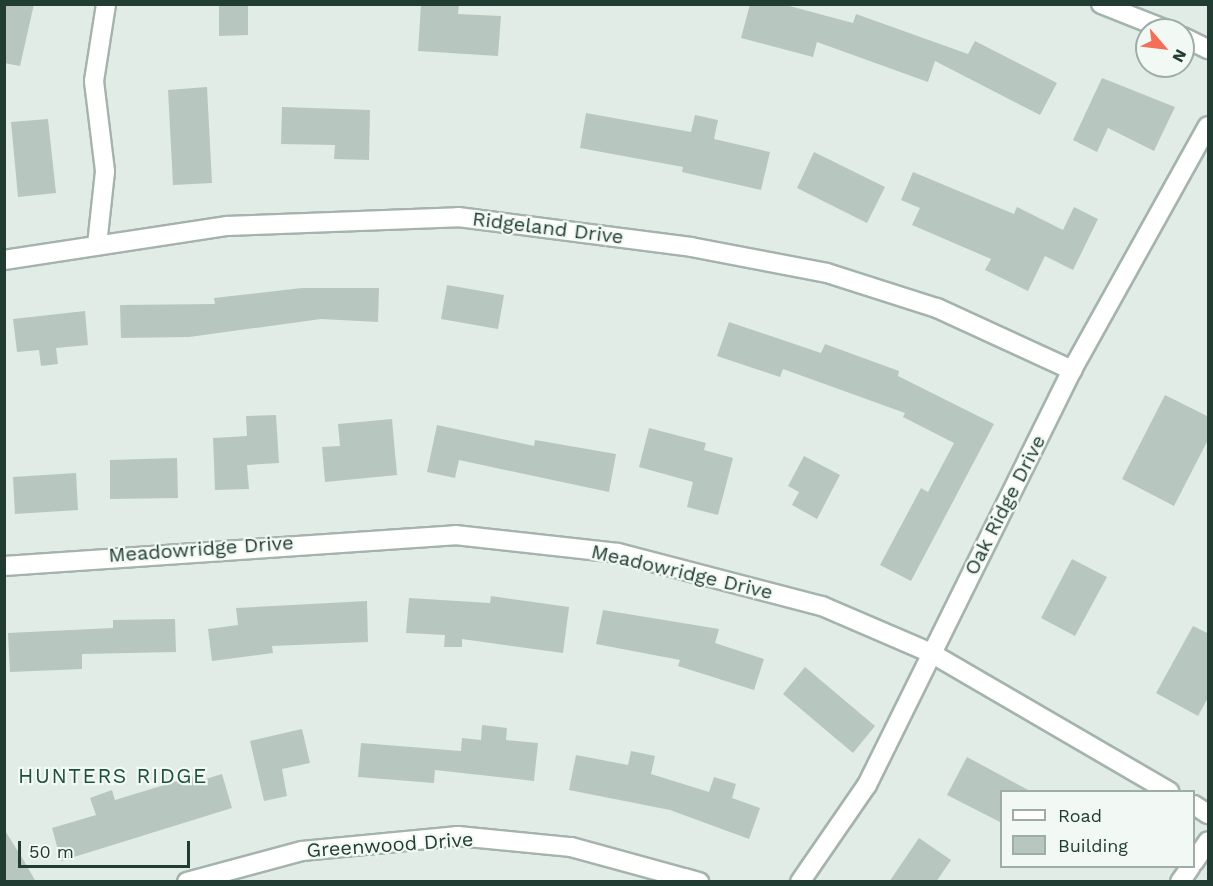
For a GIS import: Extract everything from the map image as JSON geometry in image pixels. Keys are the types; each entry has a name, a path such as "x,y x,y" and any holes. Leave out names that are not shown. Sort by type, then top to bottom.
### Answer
{"street":[{"path":"97,245 105,171 94,81 106,4"},
{"path":"1101,4 1137,18"},
{"path":"1195,43 1209,49"},
{"name":"Oak Ridge Drive","path":"800,882 867,785 1072,370 1209,126"},
{"name":"Ridgeland Drive","path":"4,260 227,226 458,217 692,247 827,273 937,308 1072,370"},
{"name":"Meadowridge Drive","path":"4,566 455,535 618,553 822,606 931,653 1167,790"},
{"path":"1195,806 1209,814"},
{"name":"Greenwood Drive","path":"187,882 302,851 458,836 571,847 699,882"},
{"path":"1195,861 1209,841"},
{"path":"1180,882 1190,868"}],"building":[{"path":"4,4 34,4 20,66 4,63"},
{"path":"219,4 248,4 248,35 219,36"},
{"path":"421,4 459,4 458,14 501,16 498,56 418,51"},
{"path":"750,4 782,4 853,23 856,14 968,54 975,41 1057,83 1040,115 935,61 928,82 817,42 813,57 741,38"},
{"path":"1102,78 1175,107 1154,151 1108,128 1097,152 1073,140"},
{"path":"207,87 212,183 173,185 168,90"},
{"path":"282,107 370,110 369,160 334,159 335,145 281,144"},
{"path":"586,113 691,132 695,115 718,120 714,139 770,152 761,190 682,172 683,167 580,148"},
{"path":"48,119 56,193 18,197 11,122"},
{"path":"814,152 885,187 867,223 797,188"},
{"path":"913,172 1014,214 1017,207 1063,230 1074,207 1098,219 1073,270 1045,256 1028,291 985,270 991,259 912,225 920,208 901,200"},
{"path":"447,285 504,295 498,329 441,319"},
{"path":"302,288 379,288 378,322 321,319 189,337 121,338 120,305 215,304 214,298"},
{"path":"85,311 88,345 56,348 58,364 41,366 39,350 17,352 13,319"},
{"path":"729,322 821,353 825,344 899,371 898,376 994,424 911,581 880,565 921,488 928,492 954,443 903,417 905,413 783,369 780,377 717,356"},
{"path":"1165,395 1209,417 1209,438 1174,506 1122,479"},
{"path":"276,415 279,463 247,465 249,489 215,490 213,438 247,436 246,416"},
{"path":"392,419 397,475 325,482 322,447 340,446 338,424"},
{"path":"437,425 534,446 535,440 616,454 609,492 459,460 455,478 427,472"},
{"path":"649,428 706,443 704,450 733,458 718,515 687,507 693,482 639,467"},
{"path":"804,456 840,475 817,519 792,505 799,492 788,486"},
{"path":"177,458 178,498 110,499 110,460"},
{"path":"76,473 78,510 15,514 13,477"},
{"path":"1072,559 1107,577 1075,636 1041,618"},
{"path":"491,596 569,607 563,653 462,639 462,647 444,647 445,635 406,633 409,598 490,603"},
{"path":"367,601 368,642 272,646 273,653 212,661 208,629 238,625 236,608"},
{"path":"603,610 719,629 715,643 764,659 754,690 678,666 680,660 596,644"},
{"path":"175,619 176,652 82,654 82,669 10,672 8,633 113,628 113,620"},
{"path":"1193,626 1209,634 1209,696 1198,716 1156,693"},
{"path":"805,667 875,726 853,753 783,694"},
{"path":"482,725 507,728 506,740 538,743 534,781 435,770 434,783 358,777 361,743 461,751 462,738 481,740"},
{"path":"302,729 310,763 282,769 287,796 264,801 250,741"},
{"path":"631,751 655,756 651,774 709,792 714,777 736,784 732,798 760,808 749,839 670,810 569,790 576,755 628,765"},
{"path":"967,757 1028,790 1000,790 1000,822 947,795"},
{"path":"222,774 232,808 61,861 52,828 96,815 90,798 112,790 115,800 197,775 199,781"},
{"path":"4,829 24,861 36,882 4,882"},
{"path":"919,838 951,860 936,882 889,882"}],"district":[{"name":"HUNTERS RIDGE","path":"113,776"}]}
